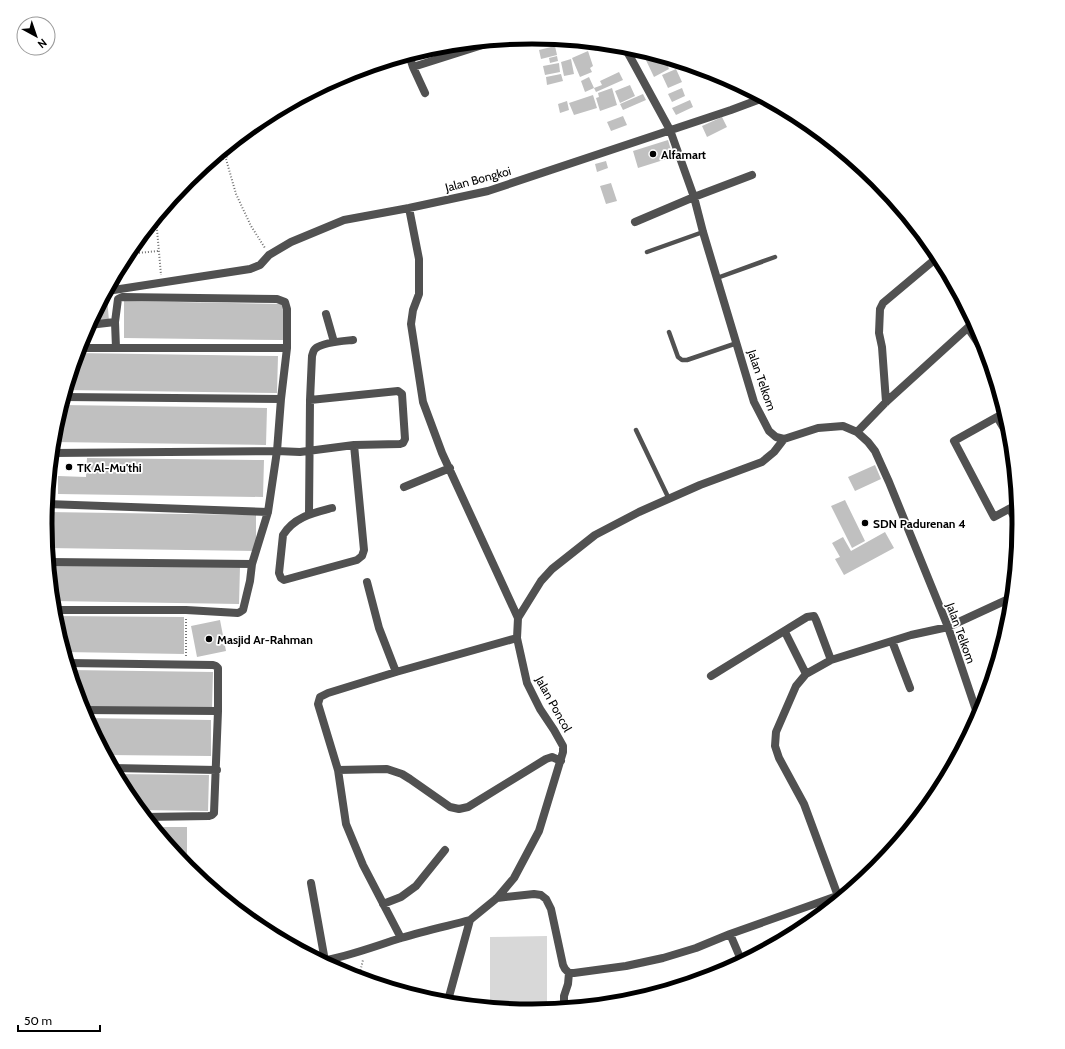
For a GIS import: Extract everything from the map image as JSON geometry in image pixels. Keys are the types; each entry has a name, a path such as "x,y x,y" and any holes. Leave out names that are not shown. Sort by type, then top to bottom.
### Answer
{"street":[{"path":"412,67 473,48"},
{"name":"Jalan Telkom","path":"628,53 670,130 694,197 754,402 762,418 769,431 776,437 784,439 818,428 843,426 857,432 875,451 948,627 976,709"},
{"path":"410,60 425,93"},
{"name":"Jalan Bongkoi","path":"113,290 250,269 260,265 269,255 291,242 344,220 488,191 757,100"},
{"path":"635,222 694,197 752,175"},
{"path":"409,208 419,259 419,294 413,310 411,324 423,402 442,453 518,618"},
{"path":"886,402 882,348 879,333 880,309 883,303 934,261"},
{"path":"60,610 186,610 238,613 244,610 252,564 268,512 280,451 281,399 287,348 287,309 284,302 277,299 122,297 118,299 115,322 116,348"},
{"path":"326,314 334,342"},
{"path":"97,324 115,322"},
{"path":"857,432 886,402 969,326"},
{"path":"309,514 310,400 313,351 316,347 334,342 353,340"},
{"path":"86,348 287,348"},
{"path":"57,453 300,452 354,445 400,444 403,443 405,439 402,394 398,391 310,400"},
{"path":"69,397 281,399"},
{"path":"1003,426 997,416 954,441 994,517 1010,509 1013,514"},
{"name":"Jalan Poncol","path":"470,920 497,898 514,878 538,831 561,762 563,746 540,709 527,683 517,638 518,618 541,581 552,569 596,535 639,512 668,499 700,485 762,462 774,452 784,439"},
{"path":"332,508 309,514 290,525 282,535 279,573 281,578 284,580 357,560 362,556 364,550 354,445"},
{"path":"404,487 450,468"},
{"path":"53,504 268,512"},
{"path":"54,562 252,564"},
{"path":"367,582 379,628 396,672"},
{"path":"838,895 804,804 779,758 775,746 776,732 796,686 806,674 831,660 911,635 948,627 1007,600"},
{"path":"711,676 785,632 807,617 814,616 831,660"},
{"path":"785,632 806,674"},
{"path":"401,938 363,865 346,824 338,770 318,704 320,697 328,693 396,672 517,638"},
{"path":"892,641 910,688"},
{"path":"73,663 186,664 213,665 218,668 217,770 214,813 209,816 151,817"},
{"path":"90,710 218,711"},
{"path":"338,770 387,769 406,776 450,807 459,809 468,807 546,758 552,757 561,762"},
{"path":"118,768 217,770"},
{"path":"383,904 401,897 416,886 445,850"},
{"path":"311,883 322,956"},
{"path":"497,898 534,894 541,895 546,899 551,909 563,965 569,973 568,984 564,996 564,1004"},
{"path":"569,973 626,966 662,958 696,948 730,934 836,897"},
{"path":"330,959 366,950 401,938 470,920 449,998"},
{"path":"730,934 740,957"}],"lane":[{"path":"647,252 703,232"},
{"path":"717,278 775,257"},
{"path":"669,332 678,357 682,360 687,360 737,343"},
{"path":"636,430 668,499"}],"path":[{"path":"228,153 226,158 236,194 251,226 269,255"},
{"path":"156,225 158,251 160,253 161,283"},
{"path":"136,253 158,251"},
{"path":"186,610 186,664"},
{"path":"360,972 366,950"}],"shaded area":[{"path":"547,936 547,1005 490,1003 490,937"}],"building":[{"path":"555,46 557,55 541,59 539,50"},
{"path":"588,51 593,66 590,68 592,72 580,77 572,58"},
{"path":"557,56 558,61 550,63 549,58"},
{"path":"645,57 667,63 669,69 654,77"},
{"path":"571,59 574,74 564,76 561,62"},
{"path":"559,63 560,72 545,75 543,66"},
{"path":"676,69 682,82 668,88 662,75"},
{"path":"619,72 623,80 596,92 594,88 602,85 600,81"},
{"path":"561,74 563,81 547,85 546,77"},
{"path":"589,77 594,88 585,92 581,81"},
{"path":"630,85 635,96 620,103 615,91"},
{"path":"612,88 617,105 600,111 596,98 599,97 598,93"},
{"path":"682,88 685,96 672,102 668,94"},
{"path":"643,94 646,100 623,110 620,104"},
{"path":"593,95 597,108 574,115 569,103"},
{"path":"690,100 693,107 676,115 672,108"},
{"path":"567,101 569,110 560,113 558,104"},
{"path":"623,116 627,125 611,131 607,122"},
{"path":"722,117 727,127 707,137 702,126"},
{"name":"Alfamart","path":"668,140 673,157 638,168 633,151"},
{"path":"606,161 608,168 597,172 595,164"},
{"path":"611,183 617,201 606,204 600,186"},
{"path":"107,301 109,321 98,322"},
{"path":"124,301 284,304 283,340 124,338"},
{"path":"84,353 278,356 277,393 71,390"},
{"path":"67,405 267,408 266,445 59,442"},
{"path":"87,458 264,460 263,497 58,494 58,476 86,477"},
{"path":"875,465 881,479 855,491 848,477"},
{"path":"845,500 865,541 852,548 831,506"},
{"path":"52,512 256,515 256,551 53,548"},
{"path":"885,532 894,548 844,575 835,559 840,557 832,543 843,537 851,551"},
{"path":"54,565 240,567 239,604 58,601"},
{"path":"61,616 184,617 184,654 69,652"},
{"name":"Masjid Ar-Rahman","path":"220,620 226,651 197,657 191,626"},
{"path":"75,670 213,672 212,708 89,707"},
{"path":"94,718 211,720 211,756 111,755"},
{"path":"122,774 209,775 208,811 146,810"},
{"path":"159,827 187,827 187,858"}],"place":[{"name":"Alfamart","path":"653,154"},
{"name":"TK Al-Mu'thi","path":"69,467"},
{"name":"SDN Padurenan 4","path":"865,523"},
{"name":"Masjid Ar-Rahman","path":"209,639"}]}
